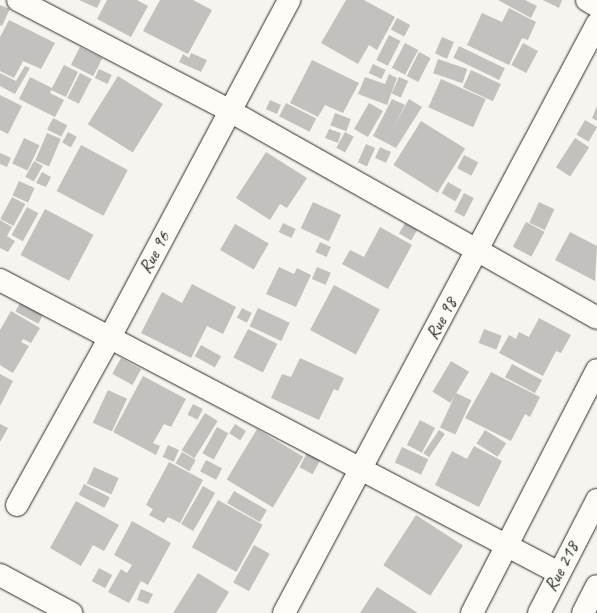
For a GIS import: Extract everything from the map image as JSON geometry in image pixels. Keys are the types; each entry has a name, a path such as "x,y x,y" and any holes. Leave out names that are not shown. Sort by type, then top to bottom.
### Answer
{"main road":[{"path":"18,0 230,111 597,318"},
{"name":"Rue 96","path":"18,505 110,337 289,0"},
{"path":"587,0 597,6"},
{"name":"Rue 98","path":"284,613 478,251 597,24"},
{"path":"0,280 560,572"},
{"path":"472,613 508,546 597,370"},
{"name":"Rue 218","path":"539,613 597,500"},
{"path":"0,575 71,613"},
{"name":"Rue 218","path":"583,613 597,586"}],"building":[{"path":"79,0 101,0 97,8"},
{"path":"107,0 137,0 148,6 131,37 97,19"},
{"path":"160,0 193,0 212,10 188,54 143,31"},
{"path":"346,0 364,0 395,17 377,50 369,45 358,64 321,43"},
{"path":"498,0 525,0 537,6 531,18"},
{"path":"543,0 562,0 559,8"},
{"path":"0,5 10,9 2,26 0,25"},
{"path":"509,8 536,22 528,40 522,38 509,65 467,45 482,13 502,22"},
{"path":"397,18 410,25 404,37 391,29"},
{"path":"9,20 55,43 41,69 23,61 14,78 0,71 0,37"},
{"path":"389,35 401,41 388,66 376,60"},
{"path":"442,37 454,42 447,59 435,54"},
{"path":"405,43 418,50 405,75 392,68"},
{"path":"523,43 538,51 526,73 511,65"},
{"path":"459,46 505,68 499,80 453,58"},
{"path":"80,47 102,58 93,76 71,65"},
{"path":"419,52 431,58 418,82 407,76"},
{"path":"191,53 207,60 201,72 179,62 183,54 189,58"},
{"path":"438,59 467,69 462,83 433,73"},
{"path":"312,60 359,83 343,113 325,105 318,117 290,103"},
{"path":"373,64 386,70 381,79 369,73"},
{"path":"64,65 78,72 66,97 51,90 50,93 64,100 55,117 19,99 30,77 52,88"},
{"path":"25,66 30,68 15,94 0,86 0,73 16,81"},
{"path":"99,69 112,75 107,84 95,78"},
{"path":"471,70 501,84 493,101 463,87"},
{"path":"80,73 92,79 79,104 67,98"},
{"path":"389,74 397,78 387,105 358,94 365,77 385,84"},
{"path":"118,76 163,104 133,152 88,124"},
{"path":"399,77 408,81 401,98 392,93"},
{"path":"441,79 486,99 473,127 428,107"},
{"path":"0,95 22,106 8,134 0,130"},
{"path":"392,99 405,105 392,130 409,99 422,107 396,148 373,136"},
{"path":"270,100 281,105 277,114 266,109"},
{"path":"286,103 316,118 309,132 279,116"},
{"path":"369,103 383,111 368,137 354,129"},
{"path":"597,106 597,121 592,118"},
{"path":"335,113 351,119 346,131 330,125"},
{"path":"53,118 67,125 61,137 47,130"},
{"path":"585,120 597,127 589,142 576,135"},
{"path":"421,121 465,149 438,193 393,165"},
{"path":"329,129 341,133 338,143 325,138"},
{"path":"68,132 77,137 71,147 62,142"},
{"path":"345,132 354,137 345,153 336,148"},
{"path":"47,133 61,139 49,166 35,161"},
{"path":"24,138 39,145 28,171 12,163"},
{"path":"575,138 589,147 570,177 556,167"},
{"path":"366,144 375,148 367,166 358,162"},
{"path":"81,145 128,170 103,216 57,191"},
{"path":"380,147 391,152 386,163 375,158"},
{"path":"266,152 307,178 287,208 280,204 270,220 236,198"},
{"path":"0,153 11,158 7,167 0,164"},
{"path":"464,155 478,162 471,176 457,168"},
{"path":"34,161 43,166 34,182 25,177"},
{"path":"42,172 51,177 46,187 36,183"},
{"path":"19,181 35,188 28,203 12,196"},
{"path":"448,182 462,190 455,201 442,193"},
{"path":"464,193 474,198 464,217 454,212"},
{"path":"12,197 25,204 14,226 0,219"},
{"path":"313,202 341,215 329,241 301,228"},
{"path":"539,202 554,209 545,230 529,223"},
{"path":"27,207 38,213 23,241 11,235"},
{"path":"45,209 94,235 69,281 21,255"},
{"path":"0,220 12,227 7,236 15,241 8,252 0,248"},
{"path":"526,222 545,232 531,257 513,247"},
{"path":"283,223 296,229 291,238 279,232"},
{"path":"405,223 417,230 411,240 399,233"},
{"path":"235,224 269,243 254,269 220,250"},
{"path":"380,227 412,245 388,289 342,264 350,250 364,257"},
{"path":"570,232 597,246 595,281 555,260"},
{"path":"320,242 331,247 326,257 316,252"},
{"path":"279,267 294,274 297,268 311,275 296,307 266,294"},
{"path":"317,267 331,273 326,285 312,279"},
{"path":"192,284 236,307 223,334 207,326 191,358 141,333 162,292 182,303"},
{"path":"334,285 380,309 356,354 310,330"},
{"path":"21,301 44,313 38,324 15,312"},
{"path":"242,308 252,313 247,323 237,318"},
{"path":"258,308 290,323 281,341 250,326"},
{"path":"11,311 40,328 31,343 23,339 21,342 29,346 13,373 0,365 0,330"},
{"path":"539,318 571,335 561,353 556,351 543,376 499,353 509,335 516,339 519,332 529,337"},
{"path":"248,329 277,344 263,372 233,358"},
{"path":"484,329 502,336 496,350 479,343"},
{"path":"201,345 221,356 215,368 195,356"},
{"path":"121,358 141,369 132,385 112,374"},
{"path":"300,358 344,378 338,391 334,389 319,420 271,398 282,374 291,377"},
{"path":"451,361 469,372 450,403 432,392"},
{"path":"512,364 542,380 535,393 505,377"},
{"path":"491,372 540,397 530,417 525,414 511,441 465,418"},
{"path":"0,374 13,381 0,406"},
{"path":"143,376 186,399 171,427 164,424 153,443 160,446 156,455 113,432"},
{"path":"108,390 127,399 112,432 93,423"},
{"path":"456,393 471,400 455,435 440,427"},
{"path":"193,404 203,409 197,420 188,415"},
{"path":"205,413 218,421 194,458 182,450"},
{"path":"420,420 435,428 422,453 407,445"},
{"path":"0,424 8,428 0,442"},
{"path":"235,424 246,431 240,440 229,433"},
{"path":"217,427 228,433 214,460 202,453"},
{"path":"257,429 303,457 273,507 227,480"},
{"path":"439,430 445,434 429,457 423,453"},
{"path":"485,430 506,443 498,457 477,444"},
{"path":"168,445 179,450 174,462 163,457"},
{"path":"474,446 502,461 479,507 435,485 452,451 467,459"},
{"path":"402,447 428,459 421,475 395,462"},
{"path":"182,452 196,460 189,471 176,463"},
{"path":"307,453 320,460 313,474 299,467"},
{"path":"206,460 222,468 216,480 200,472"},
{"path":"169,462 203,480 180,523 168,517 164,523 149,515 153,509 146,505"},
{"path":"94,467 119,478 111,494 87,483"},
{"path":"84,484 110,497 104,508 79,495"},
{"path":"203,486 215,493 193,531 181,524"},
{"path":"234,491 267,510 260,522 227,503"},
{"path":"218,500 263,525 236,572 192,547"},
{"path":"76,501 119,525 104,551 93,545 81,566 50,548"},
{"path":"416,515 463,545 430,596 383,565"},
{"path":"132,521 171,543 148,585 141,581 129,603 108,592 121,569 127,573 132,565 114,555"},
{"path":"254,545 270,554 249,591 233,583"},
{"path":"99,568 112,575 105,588 92,581"},
{"path":"198,573 229,592 216,613 173,613"},
{"path":"377,587 418,613 360,613"},
{"path":"141,589 153,594 148,604 137,600"}]}
